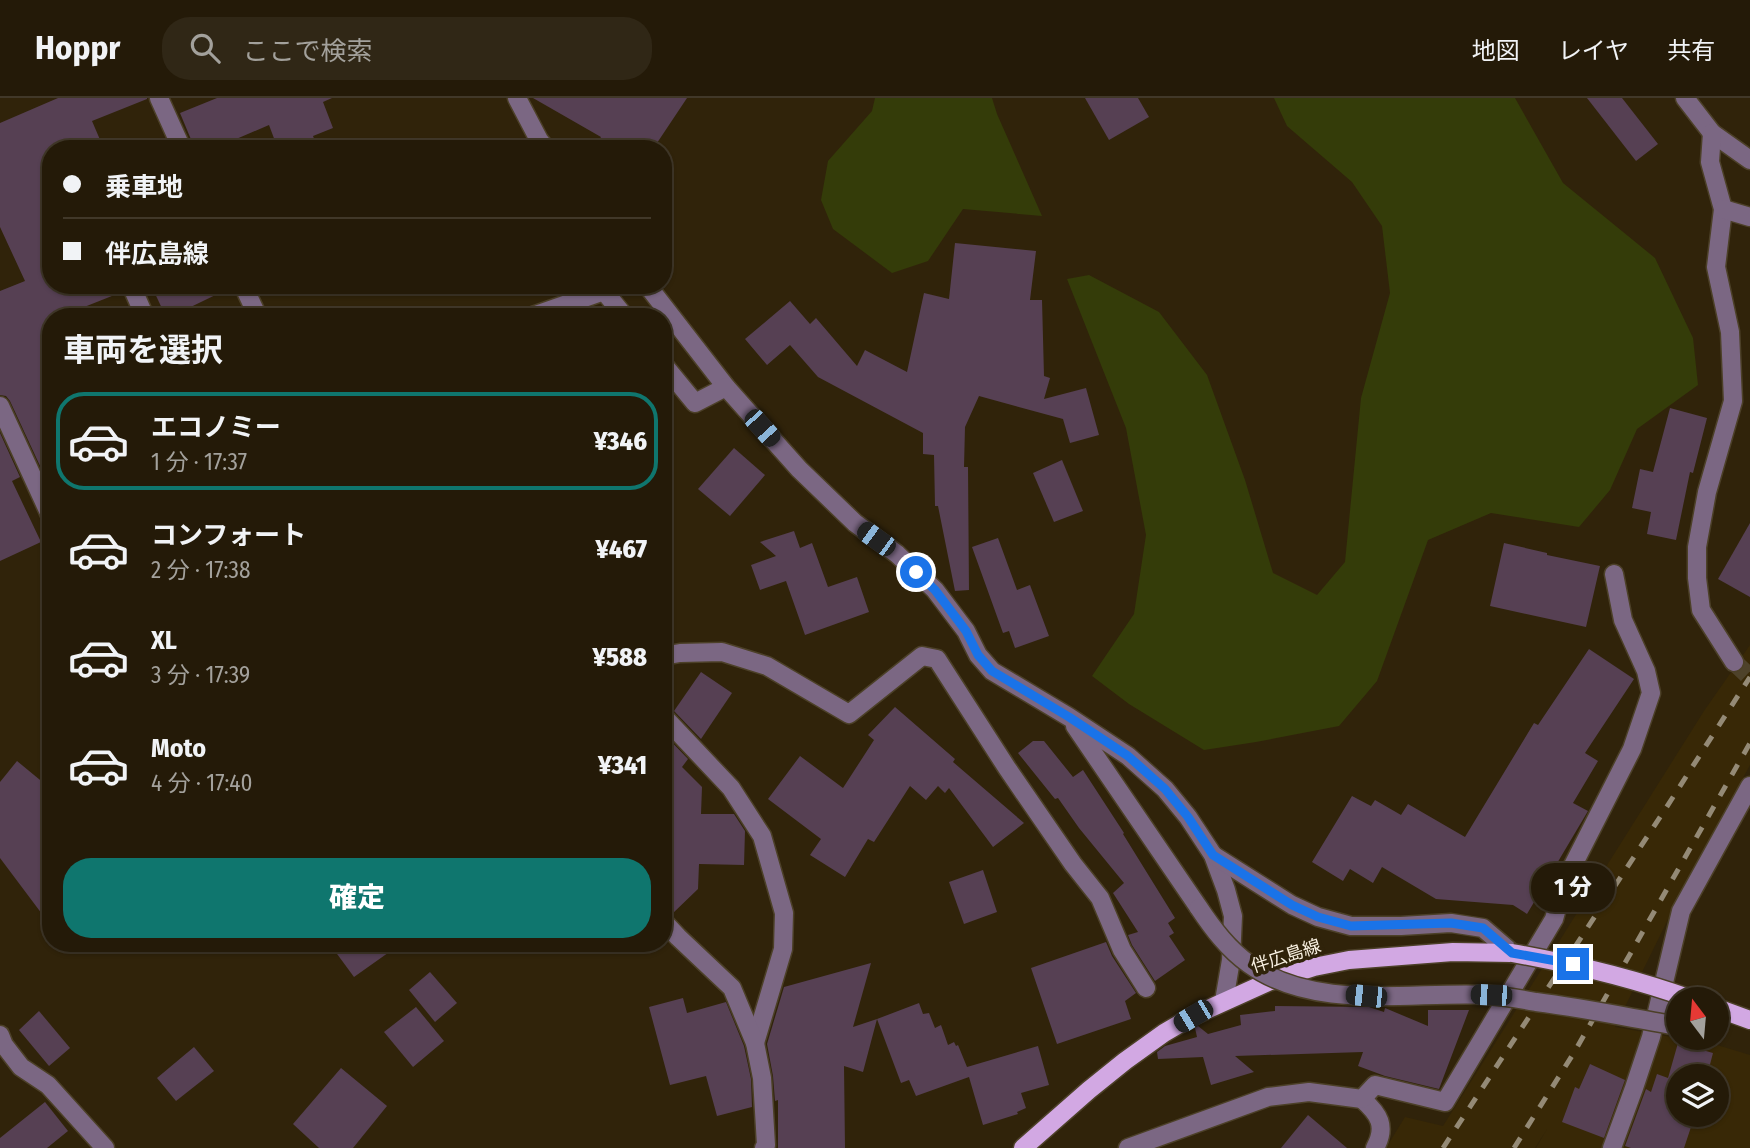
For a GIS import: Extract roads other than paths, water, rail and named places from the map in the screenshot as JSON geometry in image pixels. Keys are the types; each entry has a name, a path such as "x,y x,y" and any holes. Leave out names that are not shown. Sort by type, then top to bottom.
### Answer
{"main road":[{"name":"伴広島線","path":"1023,1148 1089,1090 1164,1034 1224,1001 1314,967 1349,960 1453,952 1512,953 1573,964 1666,991"},
{"path":"1729,1014 1750,1020"}],"street":[{"path":"159,98 175,140"},
{"path":"517,98 540,140"},
{"path":"1685,98 1712,133 1750,160"},
{"path":"1712,133 1710,162 1723,209 1716,267 1730,332 1733,401 1707,492 1697,547 1697,578 1701,610 1734,662"},
{"path":"1723,209 1750,217"},
{"path":"556,308 595,294"},
{"path":"606,294 618,308"},
{"path":"654,294 665,308"},
{"path":"672,317 726,387 799,470 855,523 897,554 935,590 966,631 978,655 992,671 1128,756 1165,789 1188,817 1213,855 1233,916 1231,960 1224,1001"},
{"path":"672,375 695,403 726,387"},
{"path":"0,406 42,497"},
{"path":"1362,1099 1375,1085 1445,1102 1554,919 1564,883 1632,749 1650,693 1646,671 1623,620 1614,574"},
{"path":"672,654 722,652 767,666 849,714 922,656 937,659 1014,778 1073,864 1100,898 1122,950 1146,988"},
{"path":"1069,717 1223,941 1249,964 1264,973 1295,986 1314,990 1366,996 1491,995 1666,1024"},
{"path":"672,726 731,788 762,836 784,912 783,949 755,1043"},
{"path":"1612,1148 1651,1037 1681,911 1750,786"},
{"path":"1213,855 1292,905 1318,917 1351,926 1451,923 1483,928 1512,953"},
{"path":"672,931 733,988 755,1043 762,1078 764,1148"},
{"path":"0,1035 4,1045 21,1067 48,1085 105,1148"},
{"path":"1128,1148 1268,1097 1309,1092 1362,1099 1374,1110 1381,1123 1381,1133 1375,1148"}],"tunnel":[{"path":"1734,662 1750,677"}],"railway":[{"path":"1443,1148 1750,677"},
{"path":"1514,1148 1575,1051 1750,743"}]}
